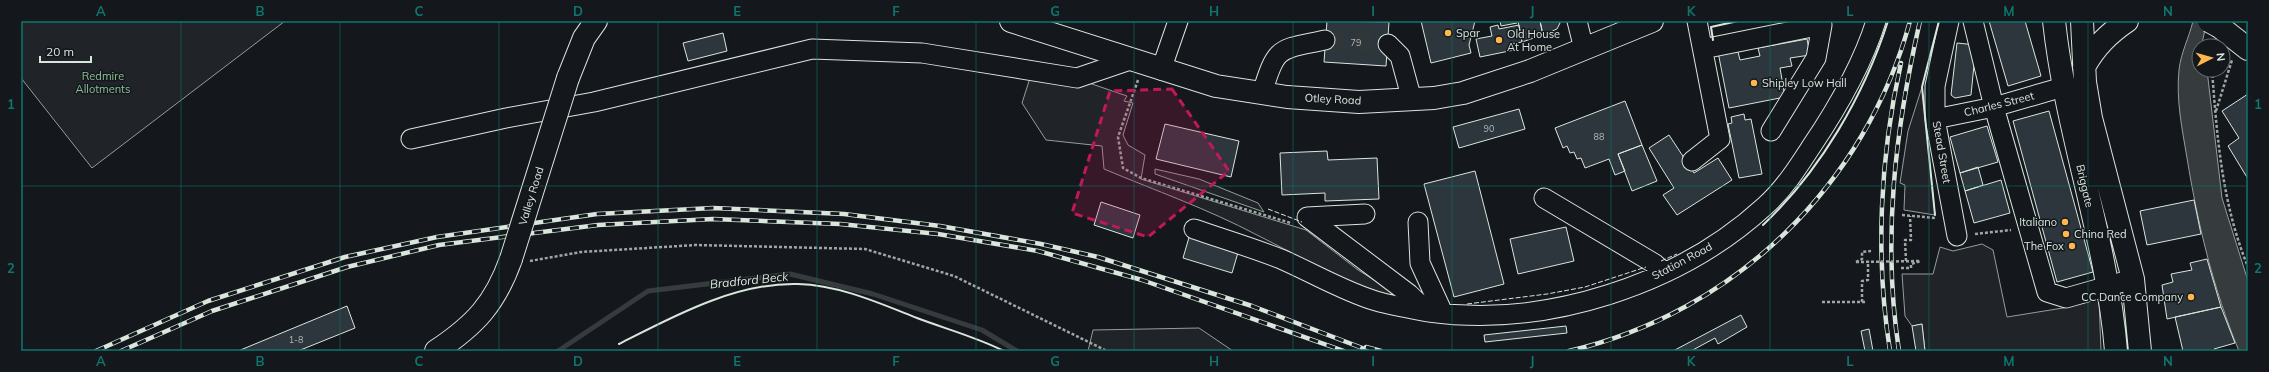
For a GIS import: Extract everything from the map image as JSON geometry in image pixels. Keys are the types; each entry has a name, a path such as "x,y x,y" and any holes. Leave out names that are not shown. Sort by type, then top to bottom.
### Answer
{"main road":[{"name":"Valley Road","path":"436,351 470,325 491,304 510,262 568,78 584,38 596,21"},
{"name":"Otley Road","path":"1010,21 1145,65 1216,86 1287,97 1359,102 1434,98 1497,83 1652,21"},
{"name":"Briggate","path":"2054,21 2063,87 2109,286 2116,351"},
{"name":"Briggate","path":"2082,21 2084,67 2091,118 2133,279 2140,351"},
{"path":"2084,67 2094,49 2107,35 2127,21"}],"street":[{"path":"411,139 506,118 594,102 812,49 922,53 1077,78 1145,65 1178,21"},
{"path":"1577,21 1584,49"},
{"path":"1692,161 1720,139 1697,21"},
{"name":"Station Road","path":"1194,229 1280,259 1375,301 1435,312 1499,314 1556,308 1589,301 1624,290 1664,272 1698,254 1736,230 1767,204 1793,174 1844,96 1876,21"},
{"name":"Stead Street","path":"1949,21 1935,86 1935,119 1956,228"},
{"path":"1973,21 1994,107 2047,292 2066,298 2133,279"},
{"path":"1703,49 1822,25 1816,58 1771,131"},
{"path":"1262,93 1272,62 1285,49 1325,40"},
{"path":"1388,44 1400,56 1412,100"},
{"name":"Charles Street","path":"1935,119 1994,107 2063,87"},
{"path":"1544,198 1655,264 1664,272"},
{"path":"1365,214 1307,217 1435,312"},
{"path":"1418,222 1420,263 1435,312"}],"path":[{"path":"2215,113 2232,60 2228,34"},
{"path":"1145,65 1118,137 1123,168 1141,178 1292,223"},
{"path":"2213,78 2215,113 2226,203 2248,267"},
{"path":"1902,215 1956,228 2028,228"},
{"path":"1906,261 1905,240 1911,240 1910,216"},
{"path":"510,262 581,252 696,245 865,249 954,276 1107,351"},
{"path":"1871,251 1862,252 1862,259 1856,262 1920,261 1912,264 1911,268 1901,268"},
{"path":"1862,302 1862,281 1868,280 1868,262"},
{"path":"1822,302 1867,302"}],"highlighted area":[{"path":"1172,89 1229,171 1148,237 1072,213 1110,91"}],"green space":[{"name":"Redmire Allotments","path":"21,21 285,21 92,168 21,78"},
{"path":"1030,78 1089,83 1127,96 1124,101 1133,103 1123,135 1128,145 1145,155 1141,179 1306,230 1358,270 1403,298 1383,293 1346,280 1219,217 1104,169 1102,146 1046,140 1022,103"},
{"path":"1922,87 1935,215 1904,210 1905,185 1900,183 1908,131"},
{"path":"1155,169 1199,179 1258,203 1264,212 1155,174"},
{"path":"1982,244 1993,250 2007,317 2063,308 2099,299 2101,351 1925,351 1922,324 1912,326 1905,316 1902,274 1933,274 1940,247 1953,251"},
{"path":"1199,328 1233,351 1088,351 1093,330"}],"shaded area":[{"path":"2193,21 2207,21 2203,38 2191,38 2191,78 2208,78 2222,198 2248,281 2248,351 2239,351 2221,304 2201,232 2191,183 2183,136 2178,92 2181,57"}],"building":[{"path":"1327,21 1389,22 1386,66 1324,62"},
{"name":"Spar","path":"1421,21 1475,21 1469,45 1471,53 1431,63"},
{"path":"1500,21 1517,21 1517,23 1501,26"},
{"path":"1518,21 1540,21 1543,35 1522,42"},
{"path":"1540,21 1560,21 1560,23 1557,29 1543,35"},
{"path":"1989,21 2025,21 2041,76 2008,86"},
{"name":"Old House At Home","path":"1498,25 1499,29 1519,25 1522,42 1512,44 1514,50 1480,57 1476,39 1492,36 1490,27"},
{"path":"723,33 727,51 688,61 683,43"},
{"name":"Shipley Low Hall","path":"1807,39 1810,55 1790,58 1792,66 1780,68 1785,97 1729,108 1718,52 1737,48 1740,60 1760,56 1758,48"},
{"path":"1957,43 1976,45 1971,95 1955,98 1951,95"},
{"path":"2248,94 2248,179 2228,146 2239,138 2222,111"},
{"path":"1625,101 1642,145 1618,154 1625,171 1615,175 1609,159 1585,168 1581,158 1577,159 1574,152 1570,153 1567,146 1563,148 1555,128"},
{"path":"1519,109 1525,129 1459,148 1453,127"},
{"path":"2049,111 2093,272 2057,282 2013,121"},
{"path":"1744,114 1745,120 1751,119 1762,174 1739,178 1728,124 1732,123 1731,117"},
{"path":"1165,124 1239,141 1231,177 1156,159"},
{"path":"1987,126 1998,162 1960,173 1950,137"},
{"path":"1669,135 1694,173 1718,158 1732,180 1677,215 1663,195 1674,188 1649,148"},
{"path":"1642,145 1657,181 1632,191 1618,154"},
{"path":"1327,151 1328,160 1377,158 1379,199 1325,201 1325,193 1282,195 1280,153"},
{"path":"1978,167 1983,185 1965,191 1960,173"},
{"path":"1475,171 1504,284 1454,297 1424,184"},
{"path":"2001,180 2010,213 1974,223 1965,191"},
{"path":"2194,200 2201,234 2147,245 2140,211"},
{"path":"1101,202 1140,215 1133,238 1094,225"},
{"path":"1566,227 1574,261 1518,274 1510,239"},
{"path":"1190,234 1239,249 1232,273 1183,258"},
{"name":"CC Dance Company","path":"2207,259 2221,307 2167,319 2162,285 2173,282 2171,274 2192,270 2190,263"},
{"path":"347,306 355,328 298,351 238,351"},
{"path":"2221,307 2235,343 2214,349 2215,351 2183,351 2175,317"},
{"path":"1741,315 1747,327 1718,344 1715,338 1691,351 1673,351"},
{"path":"1922,324 1925,351 1916,351 1912,326"},
{"path":"1566,326 1567,333 1485,342 1484,335"},
{"path":"1869,329 1873,351 1865,351 1861,331"}],"waterway":[{"name":"Bradford Beck","path":"558,351 648,291 790,274 873,294 982,330 1017,351"}],"tunnel":[{"path":"1325,40 1388,44"}],"railway":[{"path":"1569,351 1630,333 1686,306 1738,273 1785,233 1827,187 1862,136 1890,80 1910,21"},
{"path":"1899,351 1894,309 1892,268 1894,185 1904,103 1920,21"},
{"path":"1890,351 1882,279 1882,207 1888,134 1901,63"},
{"path":"96,351 208,301 345,257 437,237 597,214 713,208 844,214 940,226 1041,244 1098,257 1252,306 1370,351"},
{"path":"121,351 212,311 347,267 439,245 598,225 713,219 840,224 938,234 1038,251 1142,280 1344,351"},
{"path":"1366,347 1381,351"}],"fence":[{"path":"1268,209 1302,222"},
{"path":"1661,261 1677,254"},
{"path":"1467,304 1547,294 1585,287 1646,267"}],"wall":[{"path":"1713,40 1711,27 1738,21"},
{"path":"1763,225 1784,204 1803,181 1838,131 1866,77 1888,21"},
{"path":"1935,215 1922,87 1939,21"},
{"path":"619,344 705,303 728,295 775,285 798,284 813,285 844,291 972,337 1004,351"}],"place":[{"name":"Spar","path":"1448,33"},
{"name":"Old House At Home","path":"1499,40"},
{"name":"Shipley Low Hall","path":"1754,83"},
{"name":"Italiano","path":"2065,222"},
{"name":"China Red","path":"2066,234"},
{"name":"The Fox","path":"2072,246"},
{"name":"CC Dance Company","path":"2191,297"}]}
